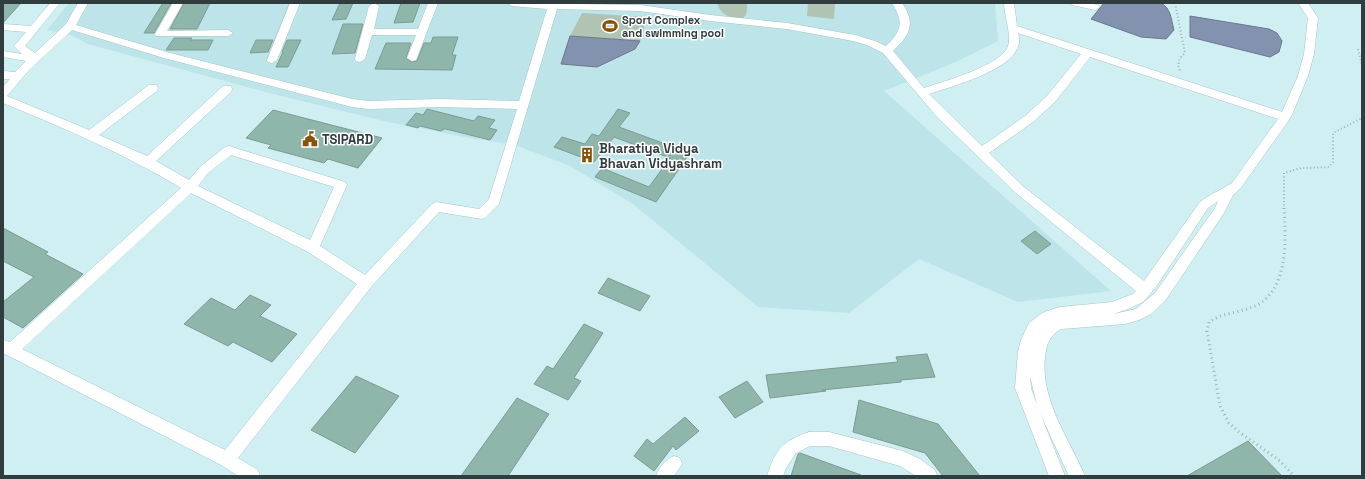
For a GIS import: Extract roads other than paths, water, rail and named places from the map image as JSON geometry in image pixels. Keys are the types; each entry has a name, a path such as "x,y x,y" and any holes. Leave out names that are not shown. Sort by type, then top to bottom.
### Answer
{"street":[{"path":"35,59 19,46 55,3"},
{"path":"4,100 18,76 70,26 83,3"},
{"path":"178,3 160,34 228,33"},
{"path":"272,60 295,3"},
{"path":"412,58 433,3"},
{"path":"512,3 644,5 710,18 810,30 856,38 887,50 922,93 1020,190 1145,290"},
{"path":"887,50 898,40 904,30 906,22 904,12 897,3"},
{"path":"922,93 996,64 1006,56 1012,47 1014,39 1008,12 1009,3"},
{"path":"1075,3 1095,7"},
{"path":"1040,330 1067,322 1130,317 1141,313 1160,297 1220,210 1228,192 1241,179 1285,117 1303,76 1309,54 1313,18 1303,3"},
{"path":"227,460 366,283 436,207 482,214 495,201 553,4"},
{"path":"360,59 374,6"},
{"path":"70,26 168,56 352,103 369,105 432,103 523,105"},
{"path":"3,27 33,29"},
{"path":"1012,28 1285,117"},
{"path":"368,32 422,32"},
{"path":"981,153 1029,119 1051,99 1088,52"},
{"path":"3,54 35,59"},
{"path":"4,100 34,68 35,59"},
{"path":"3,75 18,76"},
{"path":"90,136 153,88"},
{"path":"148,162 228,89"},
{"path":"4,100 148,162 190,186 313,248 366,283"},
{"path":"252,476 227,460 7,348 190,186 204,170 229,150 341,185 313,248"},
{"path":"1057,476 1029,407 1023,388 1023,368 1028,340 1040,330 1047,317 1060,313 1112,308 1138,298 1204,204 1216,196 1228,192"},
{"path":"1040,330 1038,353 1039,385 1043,401 1077,476"},
{"path":"775,476 779,464 790,448 809,439 829,439 902,459 914,465 929,476"}],"place":[{"name":"Sport Complex and swimming pool","path":"610,26"},
{"name":"TSIPARD","path":"310,139"},
{"name":"Bharatiya Vidya Bhavan Vidyashram","path":"587,155"}]}
